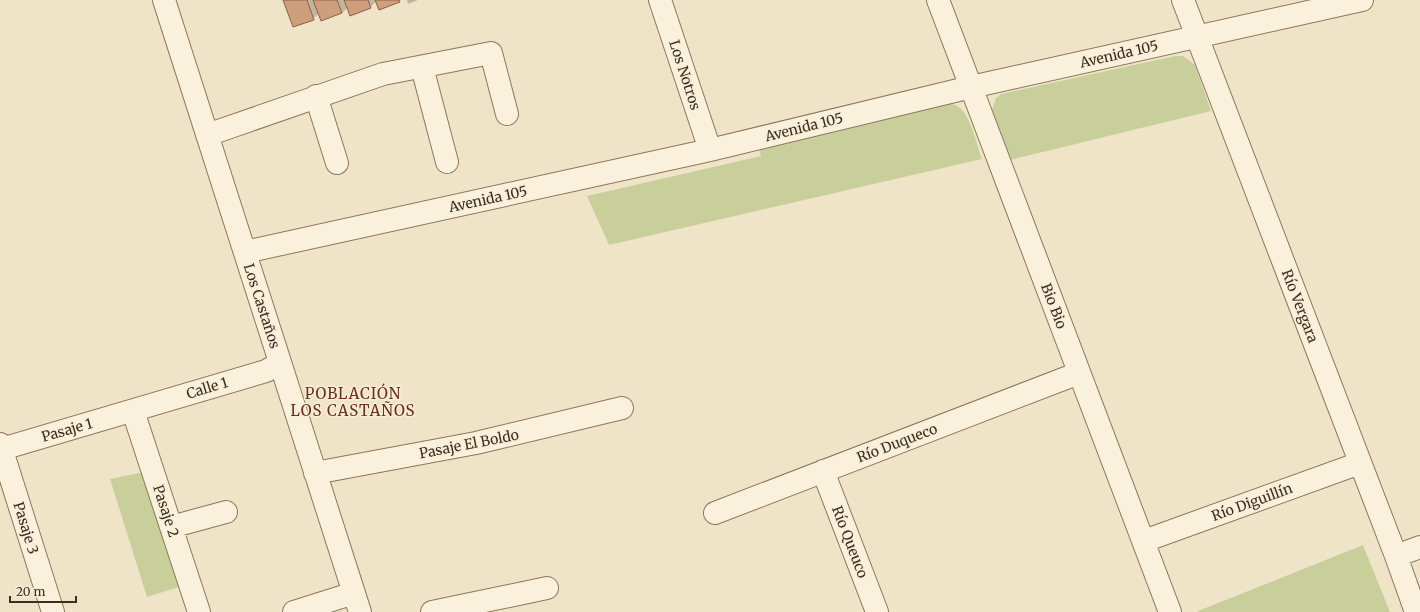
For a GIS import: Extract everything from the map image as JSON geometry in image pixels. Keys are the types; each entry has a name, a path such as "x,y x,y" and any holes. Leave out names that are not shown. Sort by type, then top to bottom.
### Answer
{"street":[{"name":"Los Castaños","path":"164,0 357,602"},
{"name":"Los Notros","path":"660,0 710,150"},
{"name":"Bio Bio","path":"938,0 1170,612"},
{"name":"Río Vergara","path":"1183,0 1396,556 1416,612"},
{"name":"Avenida 105","path":"245,252 710,150 970,87 1362,0"},
{"path":"207,135 383,74 491,54 507,114"},
{"path":"422,67 447,162"},
{"path":"316,96 337,163"},
{"name":"Calle 1","path":"133,411 266,371 280,363"},
{"name":"Río Duqueco","path":"715,513 1080,373"},
{"name":"Pasaje El Boldo","path":"315,473 476,443 622,408"},
{"name":"Pasaje 1","path":"1,447 133,411"},
{"name":"Pasaje 2","path":"133,411 200,612"},
{"name":"Pasaje 3","path":"1,447 53,612"},
{"name":"Río Diguillín","path":"1144,541 1360,463"},
{"name":"Río Queuco","path":"823,471 877,612"},
{"path":"171,527 226,512"},
{"path":"1396,556 1420,547"},
{"path":"432,612 547,588"},
{"path":"294,612 357,602"}],"green space":[{"path":"1175,56 1183,56 1195,65 1211,111 1010,160 992,110 996,98 1001,94"},
{"path":"938,104 952,104 962,109 969,122 982,159 609,245 587,196 761,156 759,149"},
{"path":"144,472 182,586 147,597 110,479"},
{"path":"1363,545 1390,612 1198,612 1198,611"}],"building":[{"path":"283,0 307,0 314,20 293,27"},
{"path":"313,0 337,0 342,13 321,21"},
{"path":"344,0 368,0 371,8 350,16"},
{"path":"375,0 399,0 400,2 379,10"}],"district":[{"name":"POBLACIÓN LOS CASTAÑOS","path":"353,402"}]}
